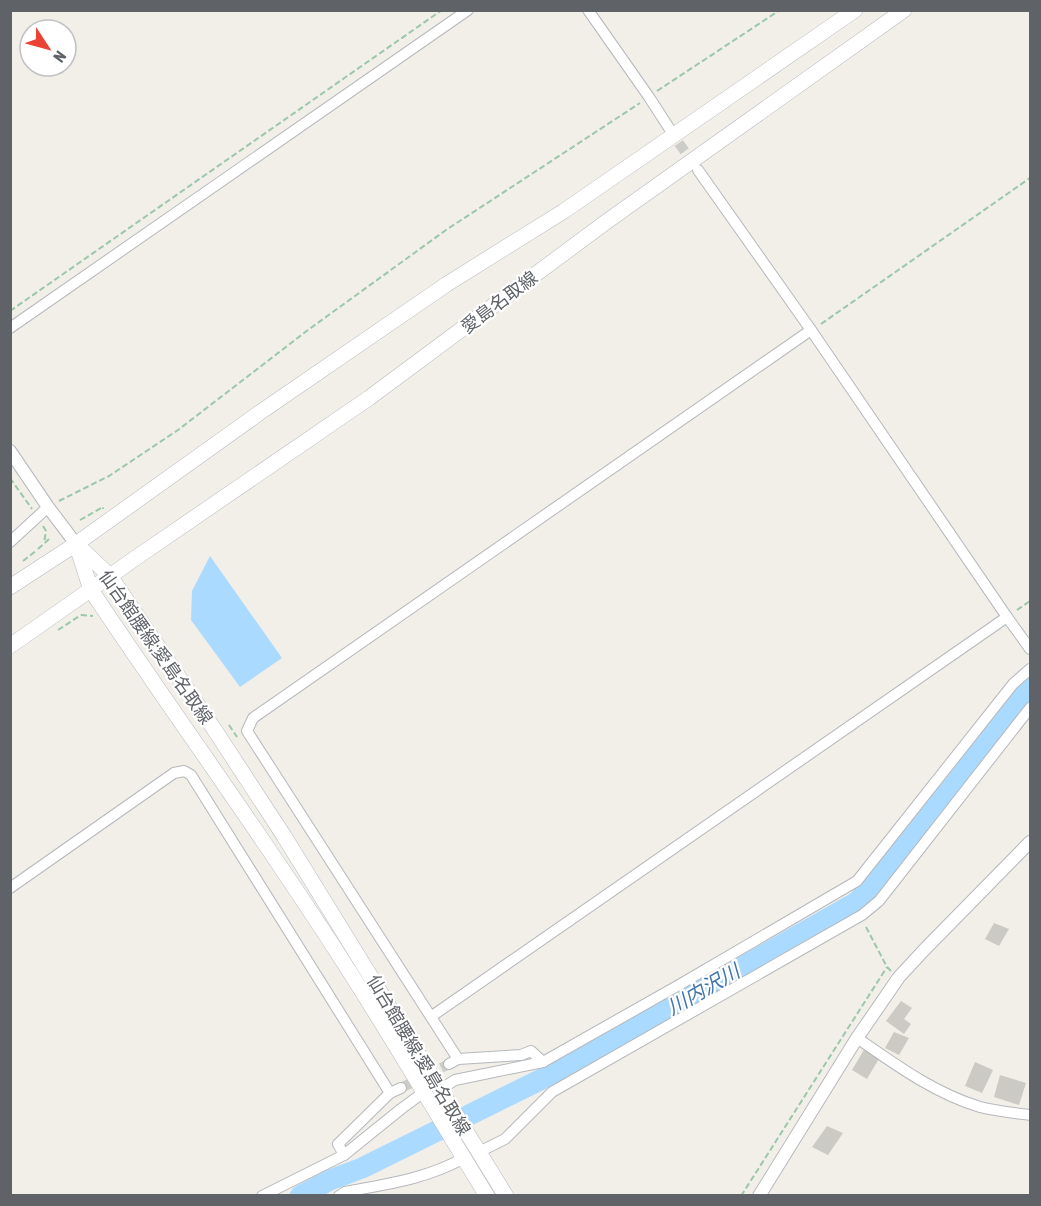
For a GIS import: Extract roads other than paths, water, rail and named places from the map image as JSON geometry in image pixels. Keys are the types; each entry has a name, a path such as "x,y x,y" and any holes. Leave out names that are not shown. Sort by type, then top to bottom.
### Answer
{"main road":[{"path":"10,587 76,544 262,411 447,284 564,211 855,10"},
{"name":"愛島名取線","path":"10,646 369,398 615,216 904,10"},
{"name":"仙台館腰線;愛島名取線","path":"76,544 110,576 284,836 444,1094 487,1196"},
{"name":"仙台館腰線;愛島名取線","path":"76,544 91,590 337,952 433,1107 506,1196"}],"street":[{"path":"10,328 468,10"},
{"path":"588,10 669,128"},
{"path":"698,170 1030,649"},
{"path":"543,1062 531,1051 454,1061 432,1016 247,731 253,718 811,330"},
{"path":"10,451 76,544"},
{"path":"10,542 48,507"},
{"path":"432,1016 1007,617"},
{"path":"444,1094 455,1080 543,1062 689,980 857,881 1013,684 1030,669"},
{"path":"339,1196 345,1192 413,1179 453,1164 468,1150 505,1139 552,1092 862,915 879,901 1030,708"},
{"path":"10,888 174,773 184,771 191,775 396,1090 338,1144 344,1155"},
{"path":"759,1196 857,1038 899,977 1030,842"},
{"path":"857,1038 911,1075 957,1099 982,1107 1030,1115"},
{"path":"262,1196 344,1155 424,1092"}],"water":[{"path":"210,556 282,658 240,687 191,620 192,591"}],"waterway":[{"name":"川内沢川","path":"300,1196 330,1180 362,1168 558,1071 857,902 957,781 1030,686"}],"tunnel":[{"path":"670,131 694,164"},
{"path":"401,1088 449,1064"}]}
